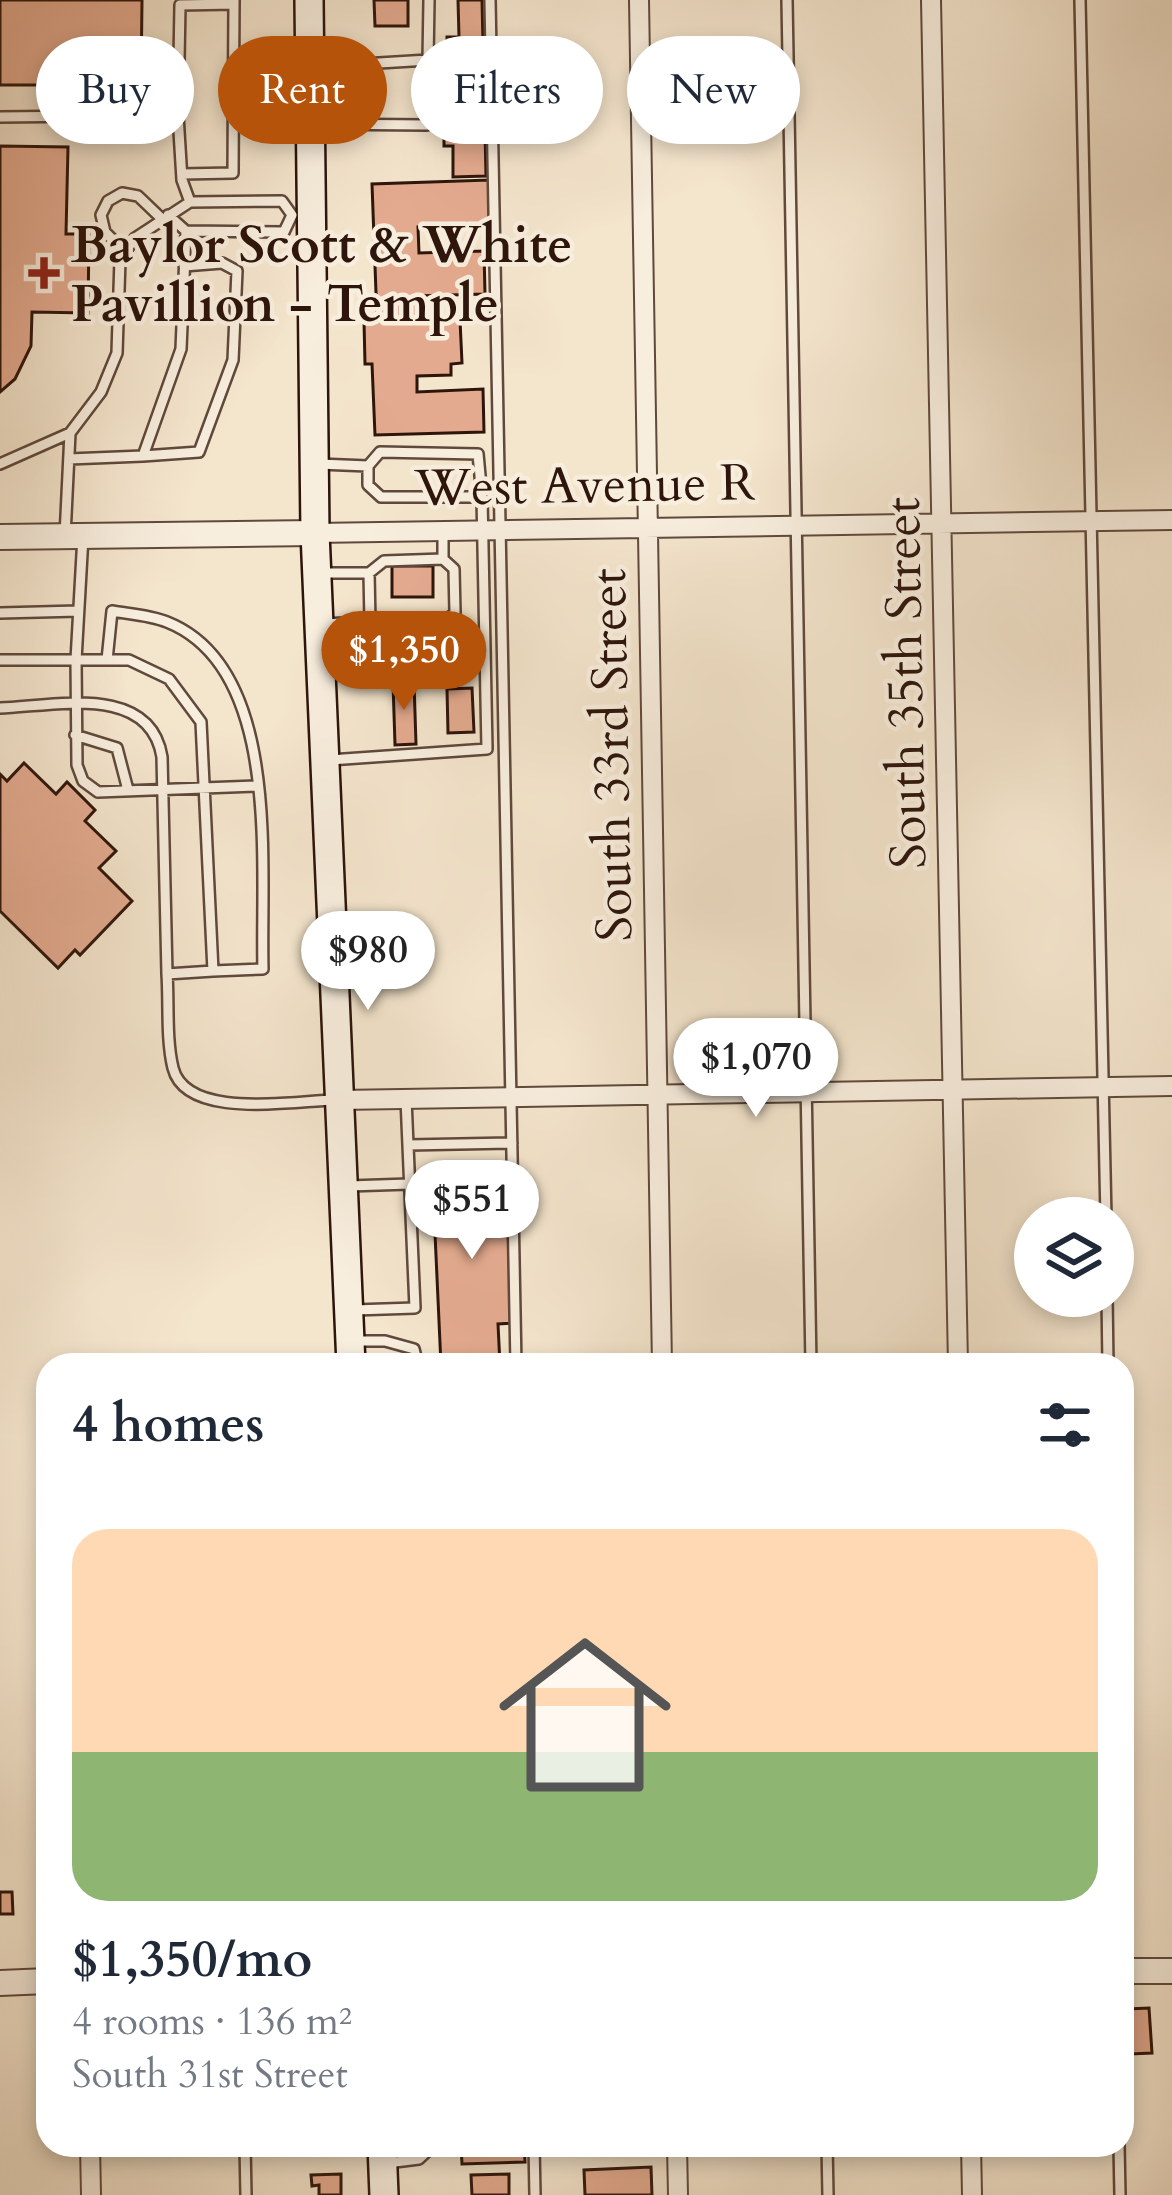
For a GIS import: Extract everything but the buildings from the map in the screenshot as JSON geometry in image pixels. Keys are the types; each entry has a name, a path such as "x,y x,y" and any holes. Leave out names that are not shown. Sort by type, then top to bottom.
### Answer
{"main road":[{"path":"309,0 310,36"},
{"path":"308,144 302,214 351,1353"},
{"path":"382,2157 384,2195"}],"street":[{"name":"South 33rd Street","path":"639,0 662,1353"},
{"name":"South 35th Street","path":"932,0 958,1353"},
{"name":"West Avenue R","path":"0,537 649,526 944,527 1172,520"},
{"path":"340,1100 1172,1086"},
{"path":"1134,1971 1172,1971"},
{"path":"0,1983 36,1982"},
{"path":"90,2157 91,2195"},
{"path":"677,2157 678,2195"},
{"path":"971,2157 972,2195"}],"lane":[{"path":"428,36 429,0"},
{"path":"490,0 492,529 516,1353"},
{"path":"787,0 811,1353"},
{"path":"1080,0 1106,1197"},
{"path":"179,36 180,4 234,2 233,173 182,175"},
{"path":"0,117 36,117"},
{"path":"180,144 190,202"},
{"path":"0,464 70,433 101,392 117,353 125,252 165,217 190,202 282,201 302,214 284,232 185,231 165,217 138,196 122,193 108,201 101,215 105,232 125,252"},
{"path":"143,456 182,349 185,231"},
{"path":"69,459 184,457 199,452 233,360 237,271 222,263 184,266"},
{"path":"70,433 78,611 76,735 83,781 98,792 257,787"},
{"path":"325,760 483,753 492,529 482,497 478,454 380,452 368,466 368,485 381,497 482,497"},
{"path":"314,464 368,466"},
{"path":"443,530 443,559"},
{"path":"316,573 369,574 384,561 443,559 454,569 455,614 449,618 319,624"},
{"path":"369,574 370,622"},
{"path":"0,613 78,611"},
{"path":"107,660 112,611 168,622 198,642 247,711 257,787 263,969 167,974"},
{"path":"320,663 485,656"},
{"path":"0,660 129,660 169,679 201,722 213,971"},
{"path":"0,707 120,707 148,721 160,743 173,1071 192,1096 218,1103 340,1100"},
{"path":"76,735 117,748 128,790"},
{"path":"349,1310 415,1308 406,1099"},
{"path":"408,1145 512,1143"},
{"path":"344,1186 410,1184"},
{"path":"1107,1317 1108,1353"},
{"path":"351,1353 403,1343 415,1353"},
{"path":"245,2157 246,2195"},
{"path":"534,2157 536,2195"},
{"path":"826,2157 828,2195"},
{"path":"1119,2157 1120,2195"}],"place":[{"name":"Baylor Scott & White Pavillion - Temple","path":"44,273"}]}
